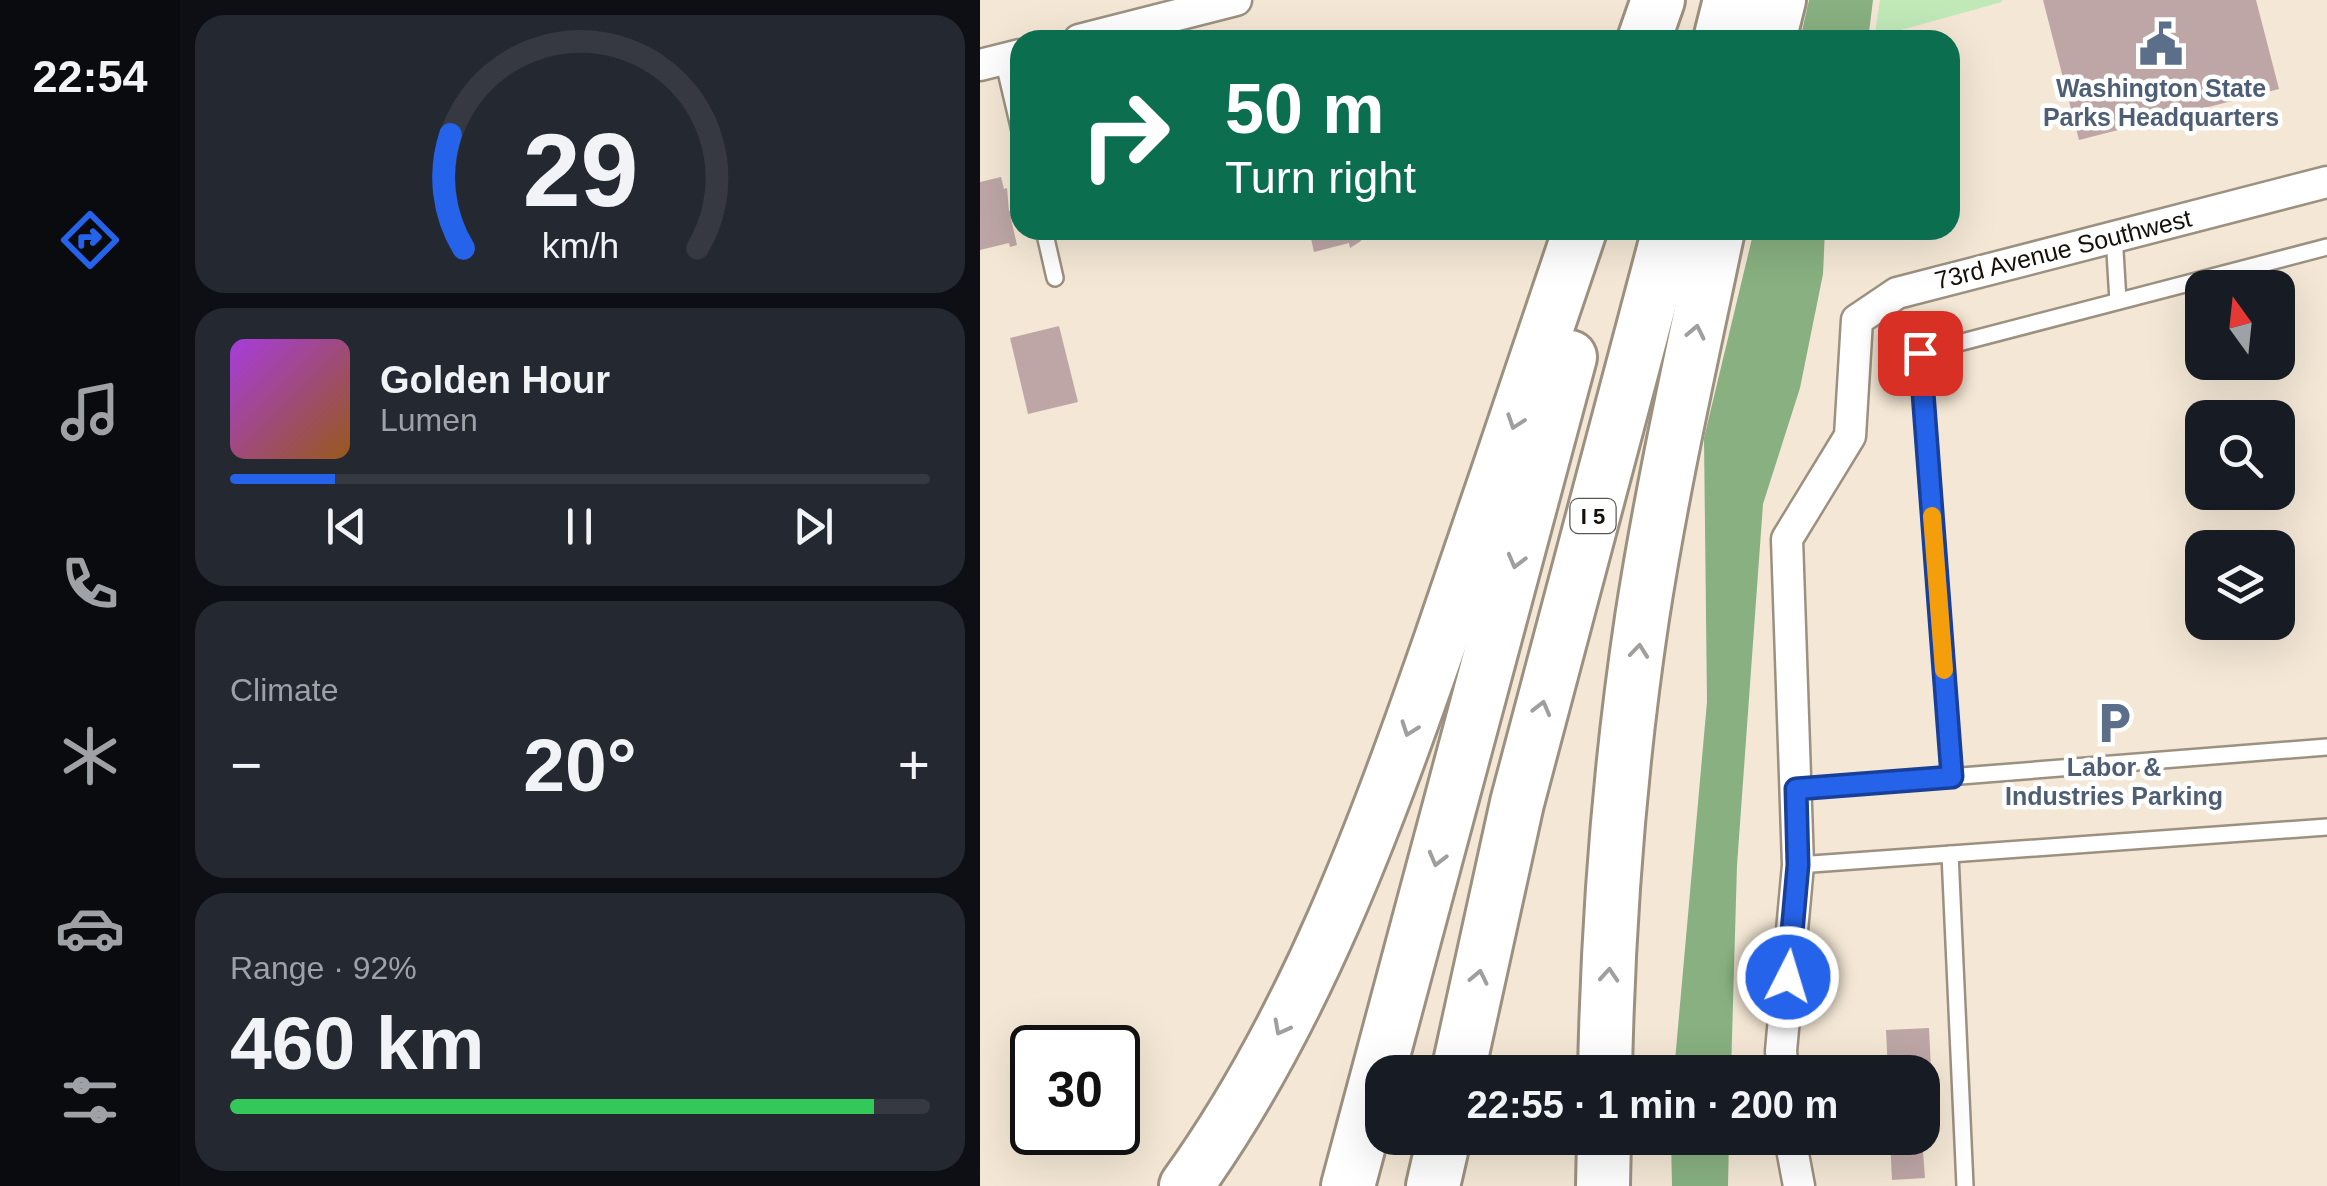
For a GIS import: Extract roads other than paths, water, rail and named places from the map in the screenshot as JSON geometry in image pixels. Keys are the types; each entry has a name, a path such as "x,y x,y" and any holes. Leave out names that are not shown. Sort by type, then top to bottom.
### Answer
{"highway":[{"path":"1648,30 1661,0"},
{"path":"1656,30 1661,0"},
{"path":"1722,30 1730,0"},
{"path":"1771,30 1779,0"},
{"path":"1186,1186 1278,1035 1351,880 1415,713 1577,240"},
{"name":"I 5","path":"1348,1186 1601,240"},
{"name":"I 5","path":"1462,1055 1517,802 1666,240"},
{"path":"1606,1055 1621,818 1642,621 1670,456 1716,240"},
{"path":"1433,1186 1440,1155"},
{"path":"1604,1155 1604,1186"}],"street":[{"path":"1118,30 1236,0"},
{"name":"73rd Avenue Southwest","path":"1782,1055 1798,865 1788,540 1850,436 1857,320 1897,292 2327,182"},
{"path":"1793,1155 1799,1186"}],"lane":[{"path":"1001,60 1010,94"},
{"path":"2114,235 2118,301"},
{"path":"1046,240 1055,278"},
{"path":"1952,777 1920,353 2327,247"},
{"path":"1796,789 2327,747"},
{"path":"1798,865 2327,827"},
{"path":"1950,854 1965,1186"}],"place":[{"name":"Washington State Parks Headquarters","path":"2161,44"},
{"name":"Labor & Industries Parking","path":"2114,723"}]}
